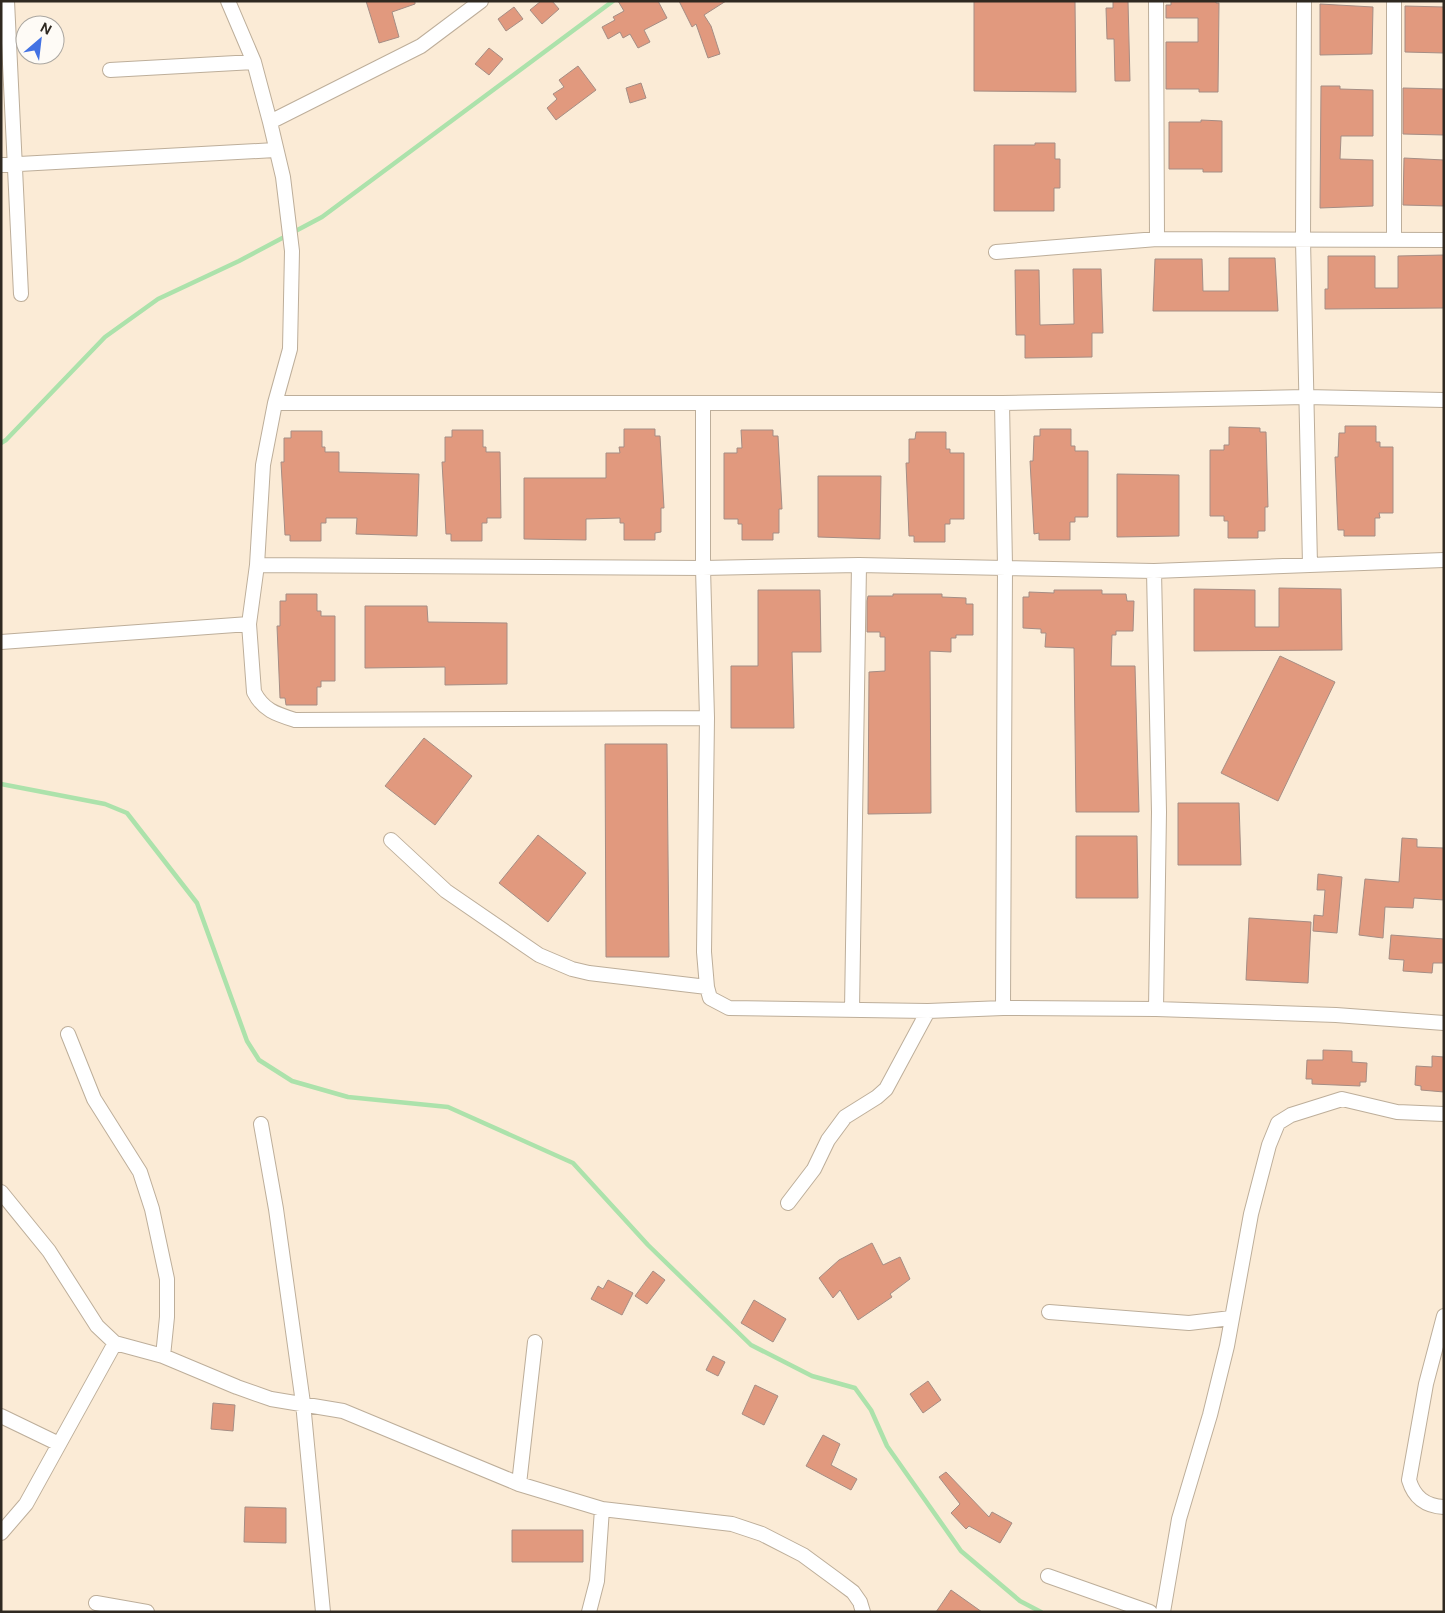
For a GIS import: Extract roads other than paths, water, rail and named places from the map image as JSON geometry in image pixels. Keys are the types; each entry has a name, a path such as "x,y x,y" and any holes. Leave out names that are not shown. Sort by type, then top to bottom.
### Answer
{"street":[{"path":"7,1 8,165 20,294"},
{"path":"228,1 254,62 270,122 275,150 283,177 292,251 290,350 276,403 263,465 257,565 249,624 254,692 258,701 270,712 295,720 707,718"},
{"path":"270,122 421,46 481,1"},
{"path":"1156,1 1156,239"},
{"path":"1304,1 1303,240 1310,565"},
{"path":"1394,1 1394,238"},
{"path":"110,70 254,62"},
{"path":"8,165 275,150"},
{"path":"996,252 1156,239 1303,240 1394,238 1444,240"},
{"path":"276,403 1002,403 1306,397 1444,400"},
{"path":"703,403 702,568 707,718 704,952 706,987 710,998 729,1008 928,1011 1003,1008 1156,1009 1336,1015 1444,1023"},
{"path":"1002,403 1004,566 1003,1008"},
{"path":"257,565 702,568 859,565 1004,566 1154,571 1444,560"},
{"path":"852,1010 859,565"},
{"path":"1154,571 1159,812 1156,1009"},
{"path":"1,642 249,624"},
{"path":"391,840 446,890 539,955 572,970 706,987"},
{"path":"788,1203 814,1169 828,1140 844,1117 877,1097 886,1089 928,1011"},
{"path":"68,1034 94,1099 140,1172 152,1210 167,1279 167,1317 163,1356"},
{"path":"1163,1612 1179,1519 1210,1415 1227,1346 1251,1214 1269,1145 1278,1123 1291,1116 1342,1099 1397,1112 1444,1114"},
{"path":"261,1124 276,1209 303,1403 323,1612"},
{"path":"1,1192 49,1251 97,1326 115,1343 163,1356 237,1388 271,1399 343,1411 518,1484 602,1510 732,1524 762,1534 803,1555 853,1592 860,1602 863,1612"},
{"path":"1050,1312 1189,1322 1231,1318"},
{"path":"1444,1316 1426,1384 1409,1480 1412,1491 1420,1500 1444,1507"},
{"path":"518,1484 535,1342"},
{"path":"1,1534 26,1504 115,1343"},
{"path":"1,1416 59,1444"},
{"path":"589,1612 597,1581 602,1510"},
{"path":"1048,1576 1150,1612"},
{"path":"96,1603 147,1612"}],"waterway":[{"path":"1,443 105,337 158,299 239,261 322,217 613,1"},
{"path":"1,784 105,804 127,813 197,903 247,1041 259,1060 292,1081 348,1097 448,1107 573,1163 648,1245 751,1345 812,1376 855,1388 871,1410 887,1446 961,1551 1020,1601 1041,1612"}]}
